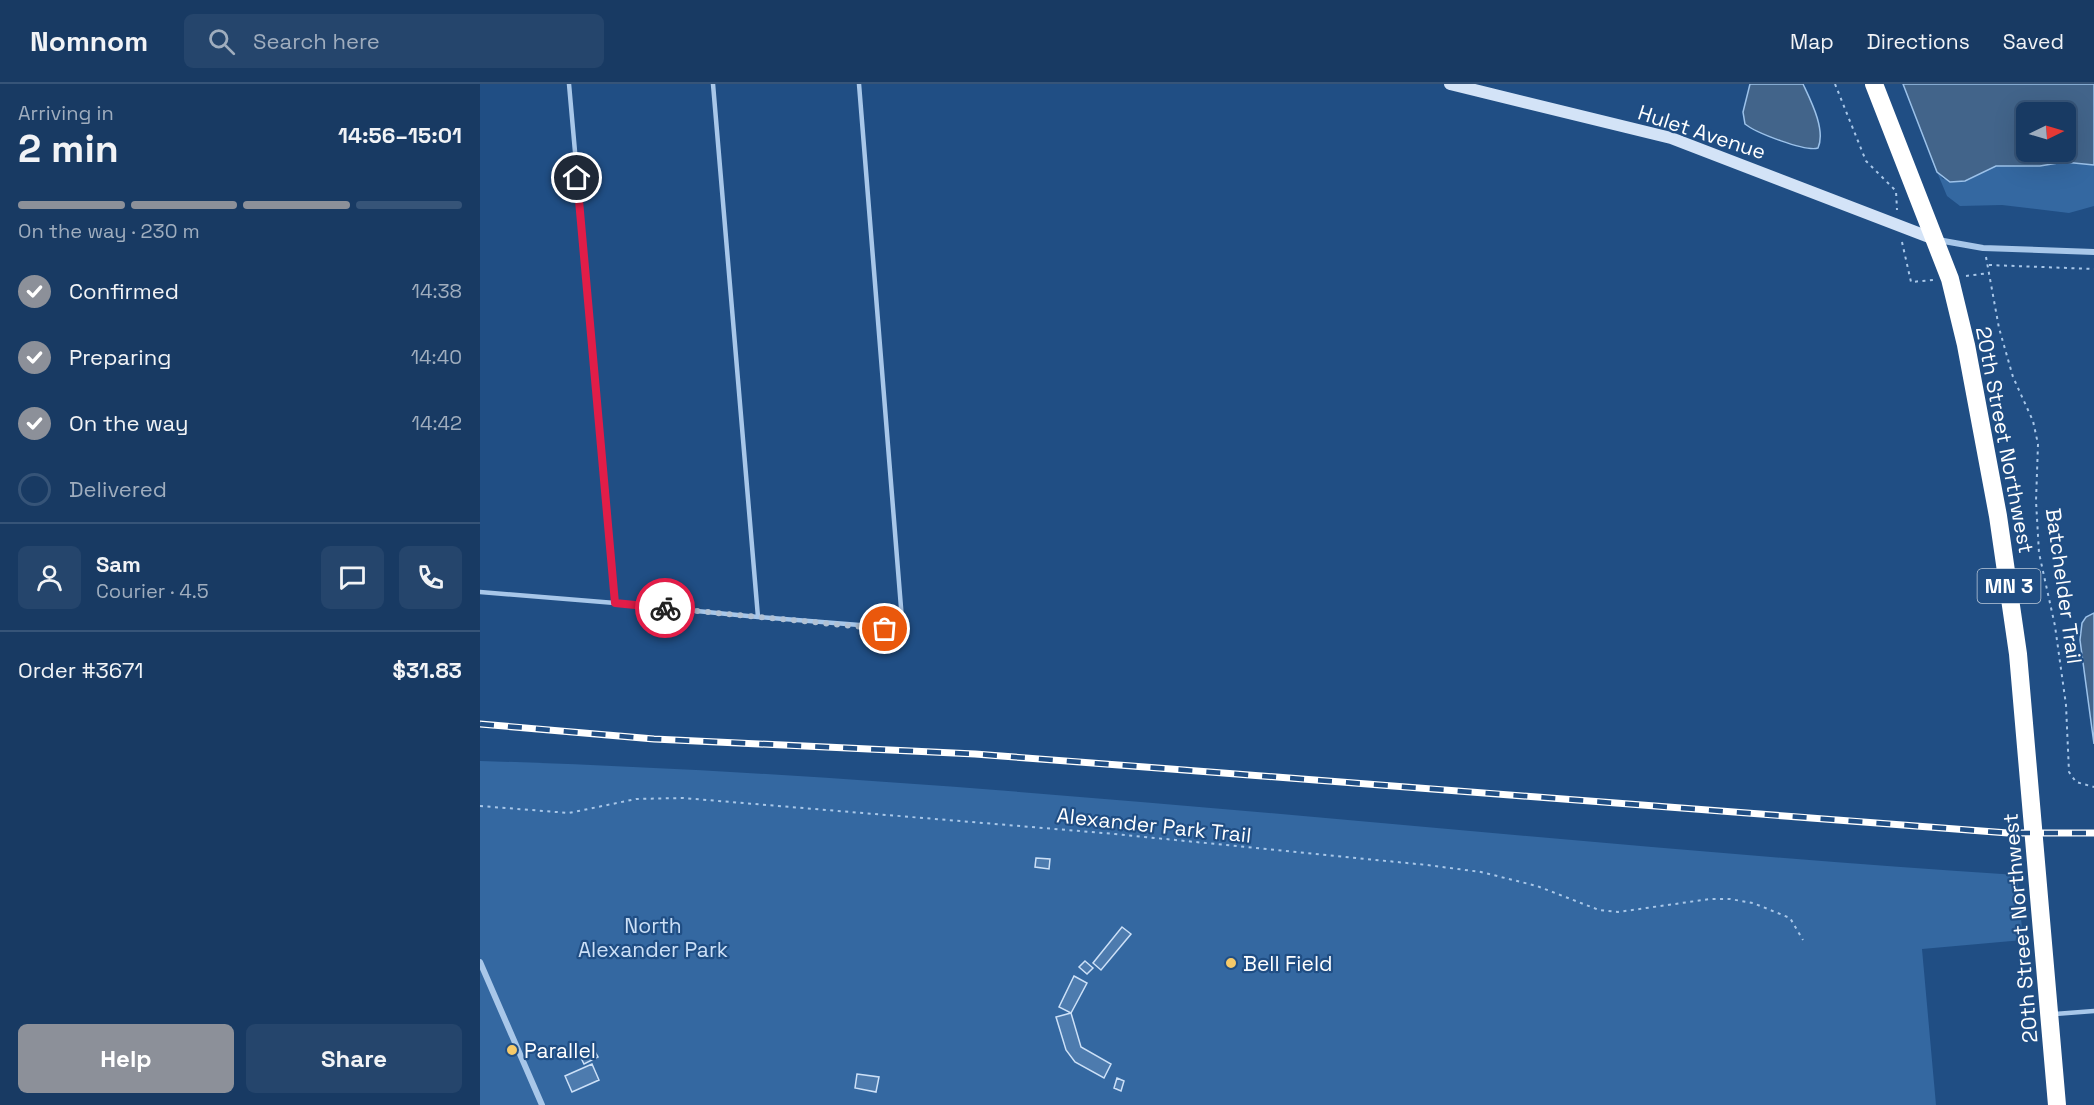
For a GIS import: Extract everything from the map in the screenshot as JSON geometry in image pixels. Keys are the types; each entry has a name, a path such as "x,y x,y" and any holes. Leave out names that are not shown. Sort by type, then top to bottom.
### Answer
{"highway":[{"name":"20th Street Northwest","path":"1874,84 1950,279 1998,516 2014,620 2057,1105"}],"street":[{"name":"Hulet Avenue","path":"1450,84 1671,138 1934,239"},
{"path":"1934,239 1983,248 2094,252"},
{"path":"480,962 542,1105"}],"lane":[{"path":"569,84 615,603"},
{"path":"714,84 758,617"},
{"path":"480,592 885,629 897,628 902,620 859,84"},
{"path":"2049,1015 2094,1011"}],"path":[{"path":"1835,84 1866,160 1896,191 1898,225 1911,282 1989,273"},
{"name":"Batchelder Trail","path":"2094,268 1989,265 2005,351 2013,377 2033,421 2038,444 2036,501 2039,553 2055,626 2066,705 2069,772 2076,782 2094,787"},
{"name":"Alexander Park Trail","path":"480,806 569,813 636,799 682,798 1115,834 1427,865 1480,872 1537,886 1599,910 1638,911 1710,899 1753,903 1790,918 1803,940"}],"green space":[{"path":"2064,162 2094,165 2094,206 2069,213 2002,205 1960,206 1947,196 1937,172 1943,179 1965,181 1996,166 2040,166"},
{"name":"North Alexander Park","path":"480,761 865,780 1825,861 2017,875 2023,940 1922,949 1936,1105 480,1105"}],"shaded area":[{"path":"1750,84 1803,84 1819,124 1818,148 1803,147 1781,141 1745,124 1743,112"},
{"path":"1903,84 2094,84 2094,165 2064,162 2040,166 1996,166 1965,181 1950,182 1937,172"},
{"path":"2094,613 2094,744 2080,640 2082,623 2086,617"}],"building":[{"path":"1036,858 1050,859 1049,869 1035,867"},
{"path":"1122,927 1131,934 1101,970 1093,963"},
{"path":"1085,961 1093,968 1087,974 1079,967"},
{"path":"1074,976 1087,983 1071,1013 1059,1007"},
{"path":"1071,1013 1081,1047 1111,1064 1104,1078 1075,1062 1066,1050 1056,1017"},
{"path":"593,1048 598,1057 584,1064 579,1054"},
{"path":"592,1064 599,1080 572,1092 565,1076"},
{"path":"857,1074 879,1077 876,1092 855,1088"},
{"path":"1117,1078 1124,1081 1121,1091 1114,1088"}],"railway":[{"path":"480,724 654,739 975,754 2008,833 2094,833"}],"way so far":[{"path":"665,608 885,629"}],"place":[{"name":"Bell Field","path":"1231,963"},
{"name":"Parallel","path":"512,1050"}],"route":[{"path":"577,178 615,603 665,608"}]}
